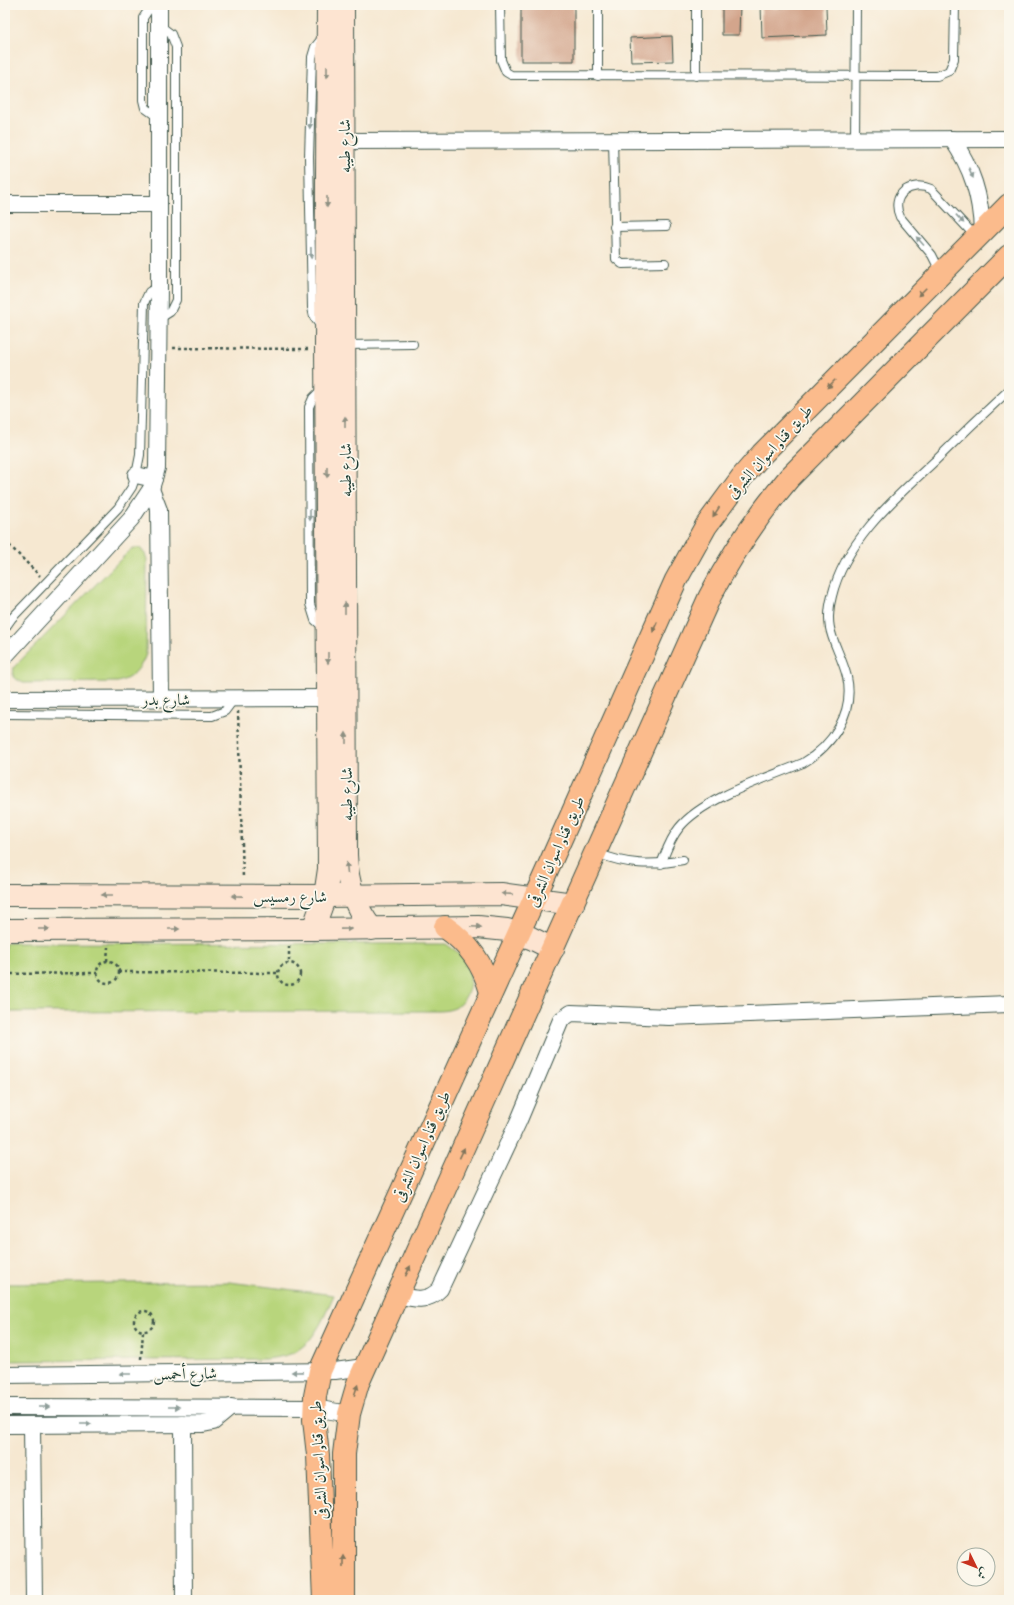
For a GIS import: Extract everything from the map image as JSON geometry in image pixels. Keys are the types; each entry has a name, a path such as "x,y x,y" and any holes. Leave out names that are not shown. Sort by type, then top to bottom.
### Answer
{"main road":[{"name":"شارع طيبه","path":"328,5 327,34 331,342 346,855 349,882 353,896 361,913 372,929"},
{"name":"شارع طيبه","path":"313,929 325,896 329,869 327,386 344,141 343,5"},
{"name":"طريق قنا, اسوان الشرقى","path":"324,1600 318,1455 314,1408 320,1371 519,933 676,580 706,526 728,495 762,454 1009,205"},
{"name":"طريق قنا, اسوان الشرقى","path":"344,1600 344,1454 349,1414 364,1367 553,949 698,622 723,571 770,500 808,457 1009,256"},
{"name":"شارع رمسيس","path":"5,895 353,896 487,894 535,897 573,904"},
{"path":"445,927 462,940 475,955 482,967 491,992"},
{"name":"شارع رمسيس","path":"5,930 493,928 519,933 553,949"}],"street":[{"path":"157,5 159,25 160,118 159,348 157,456 153,484 159,510 161,698"},
{"path":"952,139 972,173 978,192 982,211 979,234"},
{"path":"344,141 1009,139"},
{"path":"5,204 159,204"},
{"path":"136,475 153,484"},
{"path":"5,656 131,519 153,484"},
{"name":"شارع بدر","path":"5,700 328,698"},
{"path":"396,1295 420,1300 435,1294 440,1289 519,1120 561,1020 565,1015 571,1013 669,1017 1009,1004"},
{"name":"شارع أحمس","path":"5,1375 320,1371 364,1367"},
{"name":"شارع أحمس","path":"5,1407 314,1408 349,1414"},
{"path":"5,1425 183,1424 213,1422 231,1407"},
{"path":"183,1424 184,1600"},
{"path":"32,1425 34,1600"}],"lane":[{"path":"157,5 149,9 143,18 143,100 145,108 148,112 160,118"},
{"path":"500,5 501,60 506,72 518,76 937,76 949,71 954,59 955,5"},
{"path":"598,5 598,76"},
{"path":"696,5 696,76"},
{"path":"855,140 856,5"},
{"path":"159,25 170,34 176,47 175,304 167,315 159,319"},
{"path":"613,140 614,256 618,262 626,264 665,263"},
{"path":"941,273 928,250 900,217 897,210 898,200 904,192 912,186 922,186 931,189 979,234"},
{"path":"614,227 666,226"},
{"path":"5,628 118,508 129,493 136,475 140,455 144,303 149,292 159,286"},
{"path":"331,342 413,344"},
{"path":"661,864 668,846 675,834 692,814 709,803 803,763 817,755 829,744 838,731 844,716 848,689 847,678 831,637 829,625 831,597 844,564 868,530 900,494 1009,390"},
{"path":"5,714 212,716 225,711 236,699"},
{"path":"596,853 628,864 661,864 683,860"}],"path":[{"path":"159,348 331,342"},
{"path":"5,541 47,582"},
{"path":"236,699 244,896"},
{"path":"107,961 115,964 118,972 115,980 111,982 102,981 97,973 99,965 107,961"},
{"path":"289,964 297,967 299,975 296,982 288,985 280,981 278,973 282,966 289,964"},
{"path":"118,972 278,973"},
{"path":"5,974 97,973"},
{"path":"145,1311 152,1316 154,1320 151,1328 142,1332 135,1327 134,1318 136,1314 145,1311"},
{"path":"140,1373 142,1332"}],"green space":[{"path":"135,548 140,548 145,554 147,560 146,654 142,664 136,672 128,678 118,682 23,683 13,677 14,667 129,551"},
{"path":"5,943 446,944 466,961 469,968 470,983 461,1003 455,1008 441,1011 5,1012"},
{"path":"229,1282 334,1295 320,1325 305,1345 295,1352 280,1357 268,1359 5,1361 5,1284"}],"building":[{"path":"521,5 574,5 574,61 521,61"},
{"path":"722,5 740,5 739,35 722,35"},
{"path":"761,5 772,5 772,8 826,6 827,35 762,38"},
{"path":"672,36 673,61 631,62 630,38"}]}
